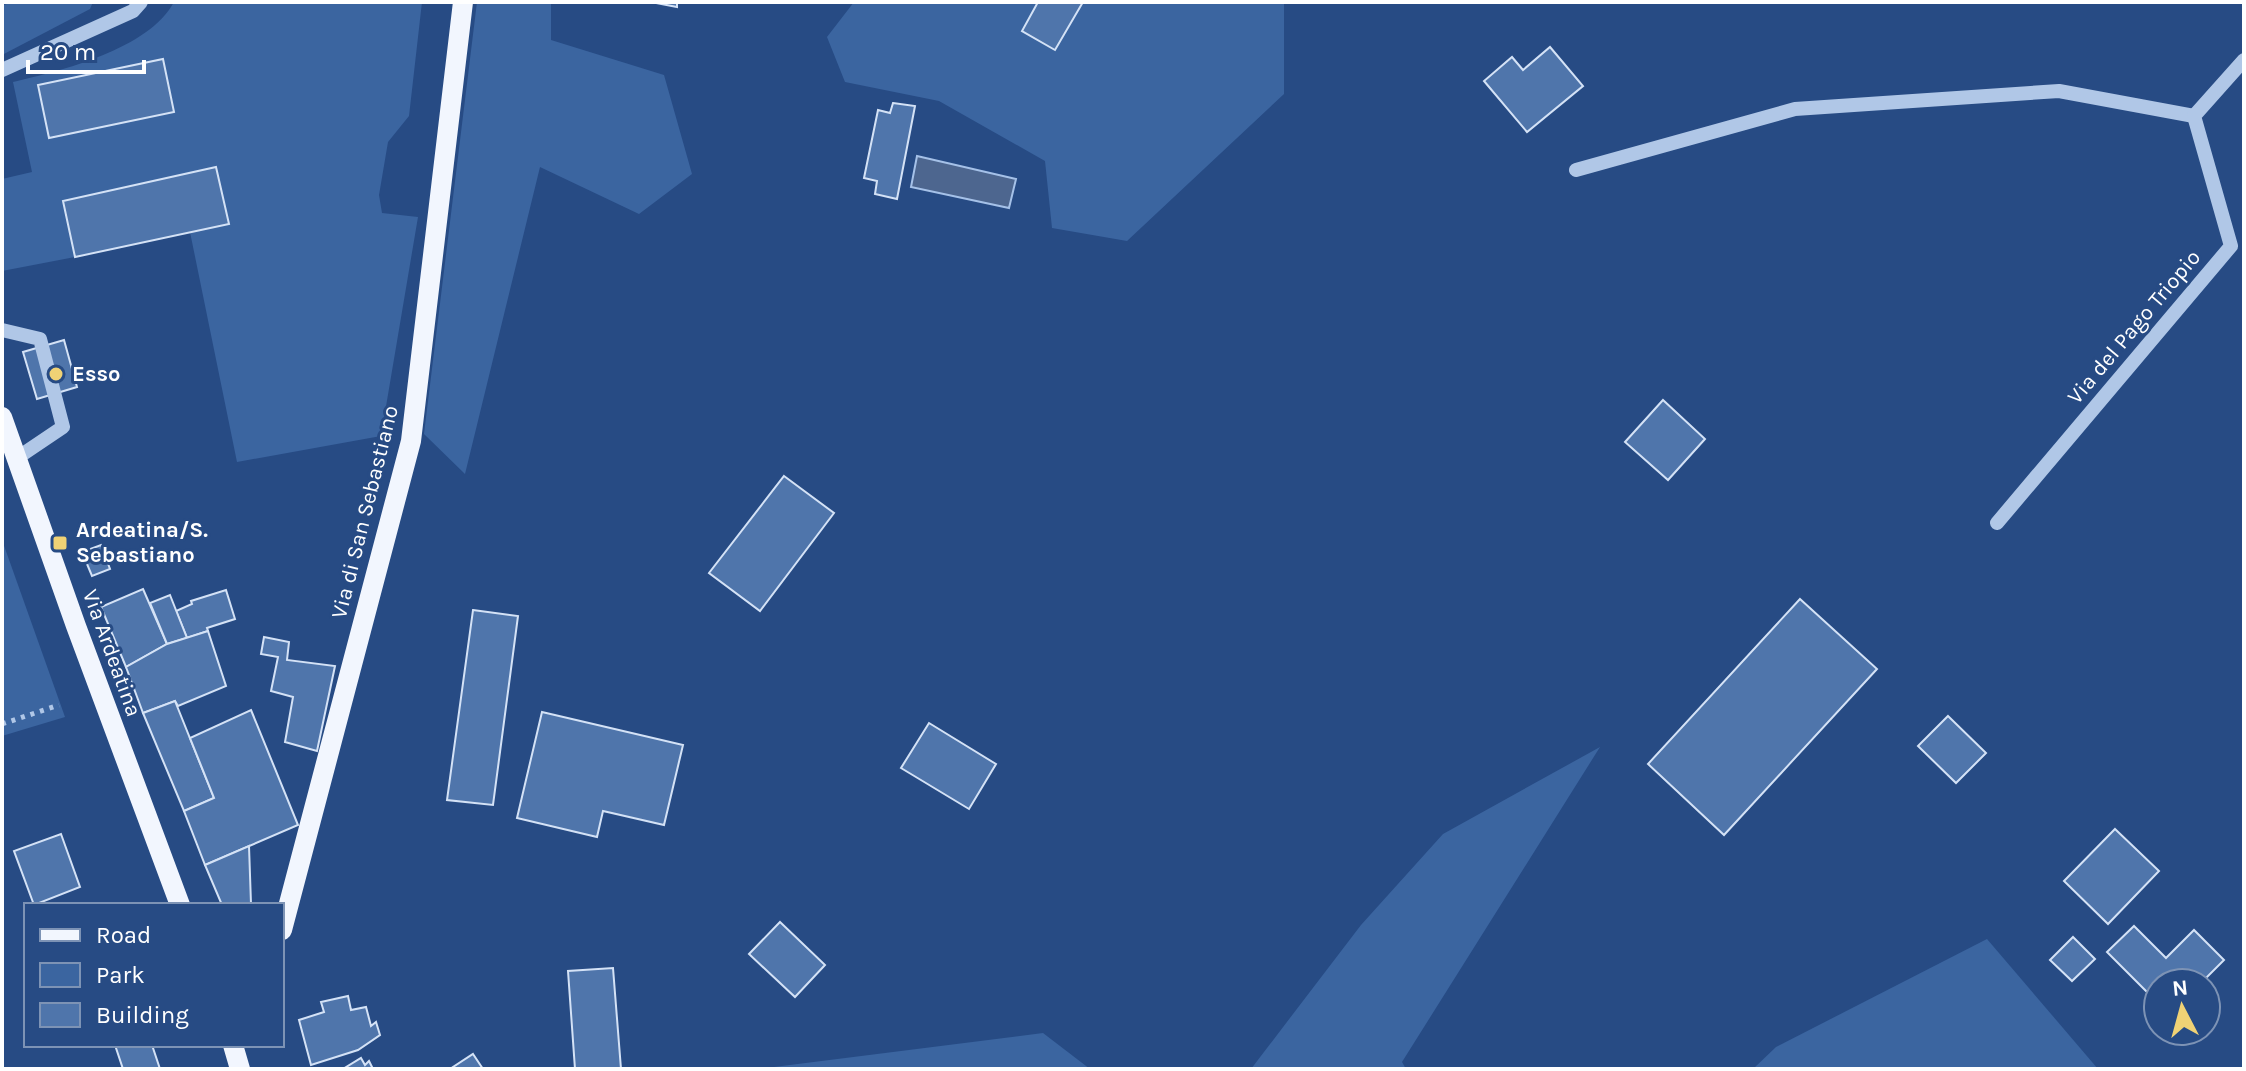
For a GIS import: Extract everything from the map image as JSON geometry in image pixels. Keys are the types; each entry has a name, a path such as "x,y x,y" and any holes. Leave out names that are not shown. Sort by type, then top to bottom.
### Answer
{"main road":[{"name":"Via di San Sebastiano","path":"284,922 411,441 463,2"},
{"name":"Via Ardeatina","path":"2,417 179,903"},
{"path":"234,1047 240,1069"}],"street":[{"path":"2,70 133,11 141,2"},
{"path":"1576,170 1795,109 2059,91 2194,116 2244,60"},
{"name":"Via del Pago Triopio","path":"1997,523 2231,246 2194,116"},
{"path":"2,330 40,339 63,427 17,458"}],"path":[{"path":"2,724 59,705"}],"green space":[{"path":"18,2 93,2 90,9 2,55 2,5"},
{"path":"174,2 422,2 409,116 388,142 379,195 382,213 418,217 381,436 237,462 190,232 228,223 216,168 63,201 75,257 2,271 2,179 32,172 13,82 102,56 145,33","holes":["163,59 49,138 38,85"]},
{"path":"477,2 551,2 551,40 664,75 692,174 639,214 540,167 465,474 424,434"},
{"path":"854,2 1284,2 1284,94 1127,241 1052,228 1045,161 939,101 845,82 827,37"},
{"path":"2,540 65,717 2,736"},
{"path":"1600,747 1402,1062 1406,1069 1251,1069 1361,925 1443,834"},
{"path":"1987,939 2098,1069 1753,1069 1776,1047"},
{"path":"1043,1033 1090,1069 758,1069"}],"shaded area":[{"path":"917,156 1016,179 1009,208 911,187"}],"building":[{"path":"651,2 677,2 677,7"},
{"path":"1038,2 1083,2 1055,50 1022,31"},
{"path":"1550,47 1583,86 1527,132 1484,81 1512,57 1523,70"},
{"path":"163,59 174,112 49,138 38,85"},
{"path":"893,103 915,106 897,199 875,194 877,181 864,178 878,110 890,113"},
{"path":"216,167 229,224 75,257 63,201"},
{"path":"64,340 77,387 37,399 23,352"},
{"path":"1663,400 1705,439 1668,480 1625,442"},
{"path":"784,476 834,513 760,611 709,573"},
{"path":"101,545 110,569 92,576 82,552"},
{"path":"143,589 167,644 126,667 101,607"},
{"path":"226,590 235,619 187,638 176,611 192,604 191,601"},
{"path":"170,595 187,638 167,644 150,603"},
{"path":"1800,599 1877,669 1724,835 1648,764"},
{"path":"473,610 518,616 493,805 447,800"},
{"path":"208,631 226,686 178,706 175,701 143,713 126,667 167,644"},
{"path":"264,637 289,642 287,660 335,666 317,751 285,742 293,697 271,691 278,657 261,654"},
{"path":"175,701 214,798 184,811 143,713"},
{"path":"251,710 298,825 205,865 184,811 214,798 190,738"},
{"path":"542,712 683,745 664,825 603,811 597,837 517,818"},
{"path":"1948,716 1986,753 1956,783 1918,746"},
{"path":"929,723 996,764 969,809 901,768"},
{"path":"2115,829 2159,871 2108,924 2064,881"},
{"path":"61,834 80,887 33,903 14,851"},
{"path":"249,846 251,903 221,903 205,865"},
{"path":"780,922 825,965 795,997 749,954"},
{"path":"2134,926 2166,958 2194,930 2224,960 2217,967 2142,967 2142,987 2107,952"},
{"path":"2073,937 2095,959 2072,981 2050,960"},
{"path":"613,968 621,1069 575,1069 568,971"},
{"path":"348,996 351,1010 366,1007 371,1026 376,1022 380,1035 358,1050 311,1065 299,1020 324,1012 321,1002"},
{"path":"116,1047 153,1047 160,1069 123,1069"},
{"path":"473,1054 483,1069 450,1069"},
{"path":"361,1058 365,1065 369,1061 373,1069 343,1069"}],"place":[{"name":"Esso","path":"56,374"},
{"name":"Ardeatina/S. Sebastiano","path":"60,543"}]}
